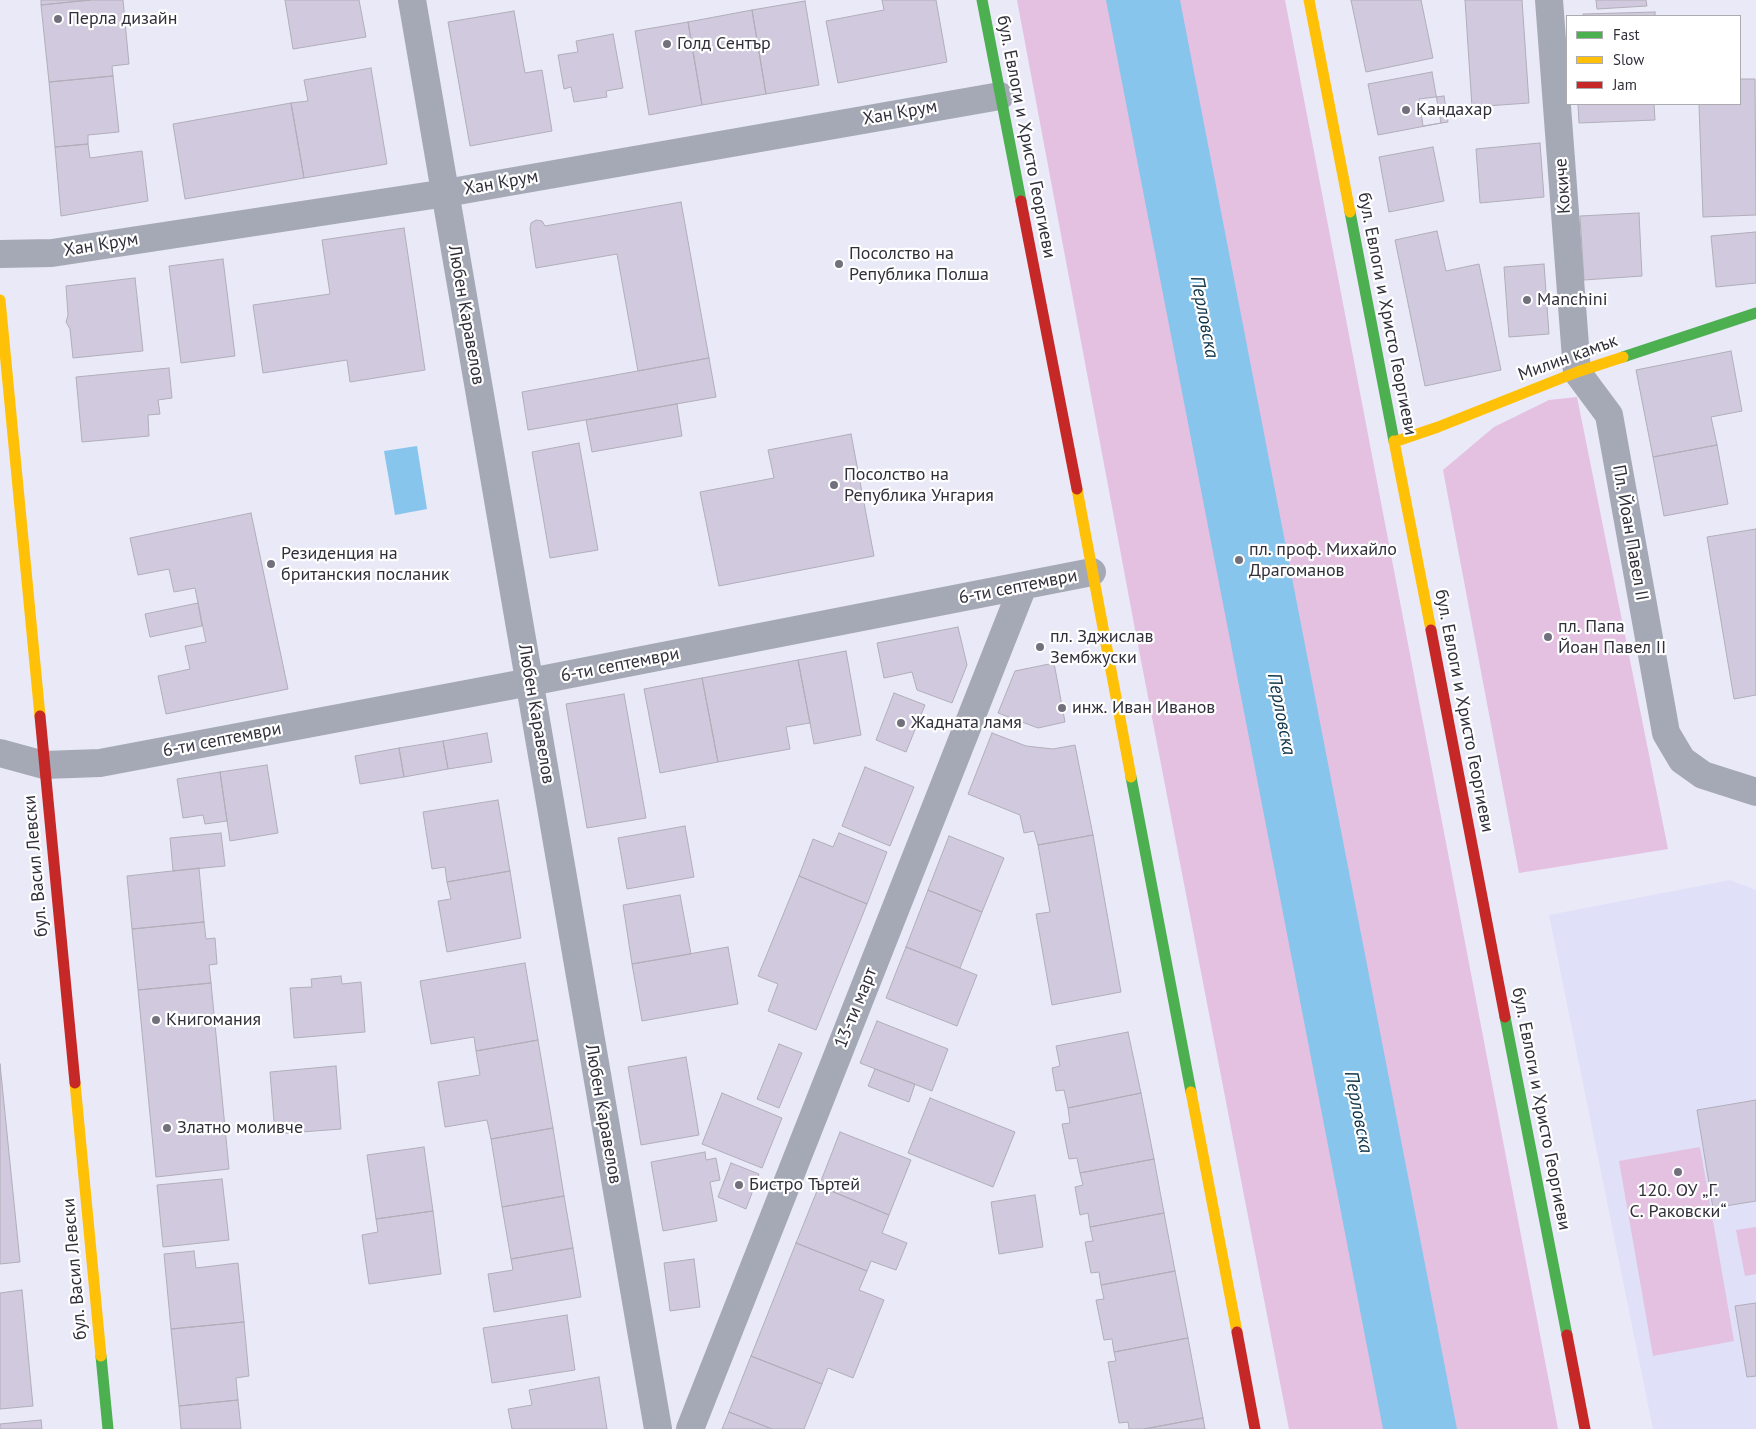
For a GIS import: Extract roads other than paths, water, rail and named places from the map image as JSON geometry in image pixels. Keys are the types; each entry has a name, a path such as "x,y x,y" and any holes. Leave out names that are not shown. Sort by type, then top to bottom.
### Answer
{"main road":[{"name":"бул. Евлоги и Христо Георгиеви","path":"982,0 1255,1429"},
{"name":"бул. Евлоги и Христо Георгиеви","path":"1309,0 1585,1429"},
{"name":"бул. Васил Левски","path":"0,300 108,1429"},
{"name":"Милин камък","path":"1394,442 1438,427 1577,372 1756,313"}],"street":[{"name":"Любен Каравелов","path":"412,0 658,1429"},
{"name":"Кокиче","path":"1549,0 1577,372"},
{"name":"Хан Крум","path":"0,254 52,253 446,192 1000,96"},
{"name":"Пл. Йоан Павел II","path":"1577,372 1609,415 1666,732 1682,760 1703,775 1756,792"},
{"name":"6-ти септември","path":"0,753 44,765 100,763 530,682 1092,572"},
{"name":"13-ти март","path":"690,1429 1023,586"}],"water":[{"name":"Перловска","path":"1106,0 1180,0 1457,1429 1383,1429"},
{"path":"417,446 427,509 395,515 384,451"}],"place":[{"name":"Перла дизайн","path":"58,19"},
{"name":"Голд Сентър","path":"667,44"},
{"name":"Кандахар","path":"1406,110"},
{"name":"Посолство на Република Полша","path":"839,264"},
{"name":"Manchini","path":"1527,300"},
{"name":"Посолство на Република Унгария","path":"834,485"},
{"name":"пл. проф. Михайло Драгоманов","path":"1239,560"},
{"name":"Резиденция на британския посланик","path":"271,564"},
{"name":"пл. Папа Йоан Павел II","path":"1548,637"},
{"name":"пл. Зджислав Зембжуски","path":"1040,647"},
{"name":"инж. Иван Иванов","path":"1062,708"},
{"name":"Жадната ламя","path":"901,723"},
{"name":"Книгомания","path":"156,1020"},
{"name":"Златно моливче","path":"167,1128"},
{"name":"120. ОУ „Г. С. Раковски“","path":"1678,1172"},
{"name":"Бистро Търтей","path":"739,1185"}]}
